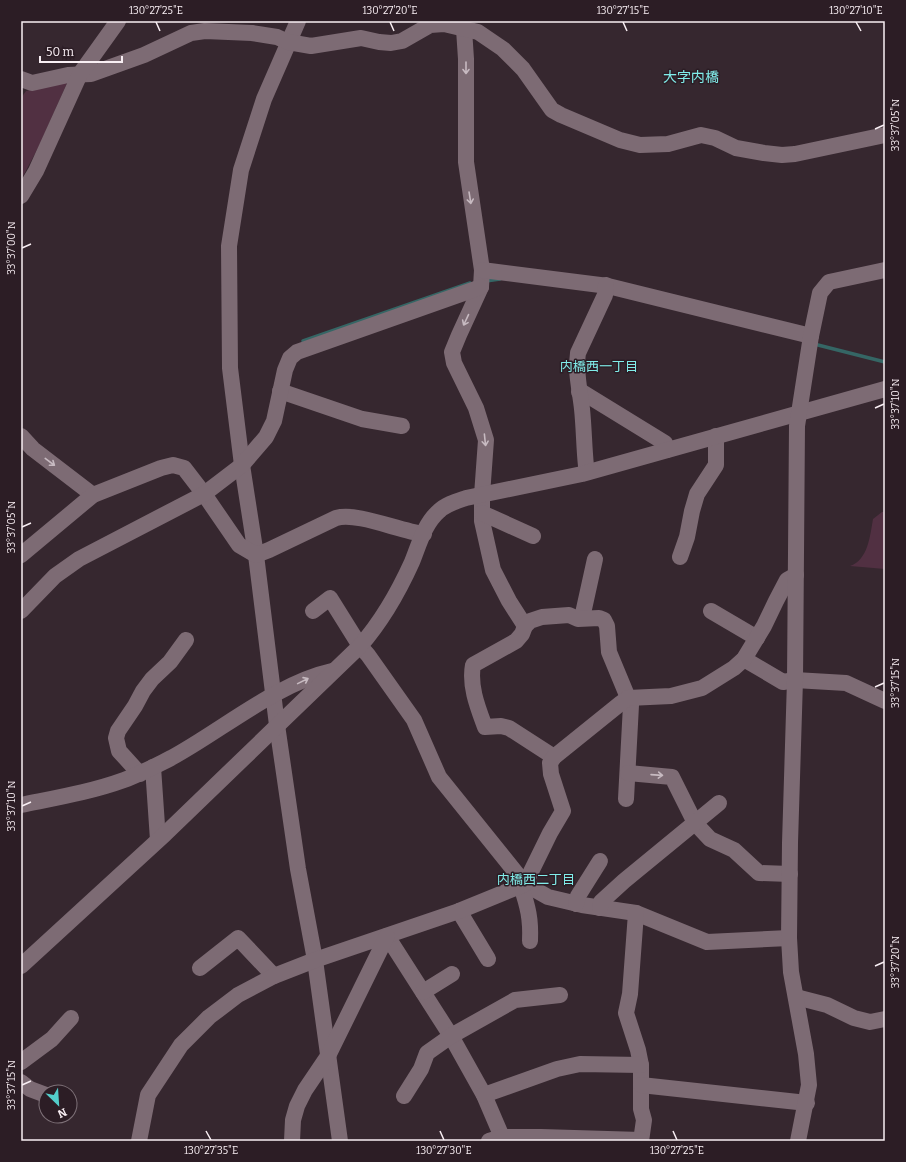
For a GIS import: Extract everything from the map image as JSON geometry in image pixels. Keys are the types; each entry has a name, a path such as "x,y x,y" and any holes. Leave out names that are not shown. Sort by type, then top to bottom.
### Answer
{"street":[{"path":"21,196 36,171 80,74 118,21"},
{"path":"298,21 264,99 241,170 230,246 230,368 242,464 256,554 277,725 298,869 315,960 340,1141"},
{"path":"21,79 32,83 68,75 91,74 144,55 191,33 205,31 252,33 277,37 288,42 311,46 360,38 391,43 402,41 430,25 444,24 478,32 503,49 522,69 552,110 620,140 640,145 668,144 701,135 716,138 736,148 782,155 795,154 885,135"},
{"path":"464,29 466,59 466,162 482,270 481,287 458,335 452,352 454,362 476,408 486,440 482,495 482,520 494,570 508,601 525,626"},
{"path":"482,270 606,286 811,336"},
{"path":"798,1141 807,1103 809,1084 807,1062 791,972 789,938 795,680 797,426 811,336 820,293 829,282 885,270"},
{"path":"588,472 586,466 582,408 576,362 578,353 605,296 606,286"},
{"path":"21,611 55,576 79,559 204,494 242,464 266,437 274,420 285,370 290,358 297,352 481,287"},
{"path":"21,966 158,840 376,629 393,601 430,521 439,511 453,502 588,472 885,390"},
{"path":"280,391 362,419 402,426"},
{"path":"579,392 582,392 665,443 667,450"},
{"path":"21,436 33,449 94,495"},
{"path":"680,557 687,537 697,494 716,465 716,436"},
{"path":"21,555 94,495 161,468 173,465 184,468 239,545 256,554 269,550 336,518 344,516 358,517 410,532 424,534"},
{"path":"482,513 533,536"},
{"path":"582,618 595,560"},
{"path":"138,1141 148,1096 181,1045 209,1016 232,1000 274,976 315,960 459,911 523,885 563,811 551,774 550,763 554,757 628,698 671,696 702,688 734,668 744,658 757,638 787,580 796,575"},
{"path":"313,611 330,598 360,646 414,720 439,777 523,885 531,924 530,941"},
{"path":"711,611 757,638"},
{"path":"554,757 509,728 501,726 485,727 475,696 472,674 473,666 516,640 522,634 525,626 530,621 542,617 569,615 578,618 604,620 607,626 609,652 631,705 626,799"},
{"path":"158,840 147,770 120,751 116,738 118,731 143,691 152,679 170,662 186,640"},
{"path":"744,658 783,682 795,680 846,683 885,701"},
{"path":"21,805 87,791 123,781 194,745 273,696 316,675 335,670"},
{"path":"628,773 672,776 695,823 710,839 734,850 759,873 790,874"},
{"path":"600,908 601,902 618,886 719,803"},
{"path":"576,904 578,896 600,861"},
{"path":"523,885 548,897 576,904 636,914 707,942 789,938"},
{"path":"459,911 488,959"},
{"path":"387,936 451,1036 484,1095 496,1139 541,1137 641,1140 644,1120 641,1109 641,1065 638,1050 626,1013 630,994 636,914"},
{"path":"292,1141 293,1120 297,1106 305,1090 328,1056 387,936"},
{"path":"200,968 238,938 274,976"},
{"path":"423,992 452,974"},
{"path":"404,1096 421,1069 427,1053 451,1036 515,1000 560,995"},
{"path":"796,997 827,1005 854,1018 870,1022 885,1019"},
{"path":"21,1062 52,1039 71,1018"},
{"path":"484,1095 557,1069 580,1064 641,1065"},
{"path":"21,1082 30,1089 38,1092"},
{"path":"641,1085 807,1103"}],"shaded area":[{"path":"68,81 39,146 21,180 21,98 26,91"},
{"path":"882,512 885,512 885,569 850,566 861,559 867,547 873,519"}],"waterway":[{"path":"486,281 500,279"},
{"path":"303,341 470,283"},
{"path":"814,344 885,362"}],"district":[{"name":"大字内橋","path":"691,77"},
{"name":"内橋西一丁目","path":"599,366"},
{"name":"内橋西二丁目","path":"536,879"}]}
